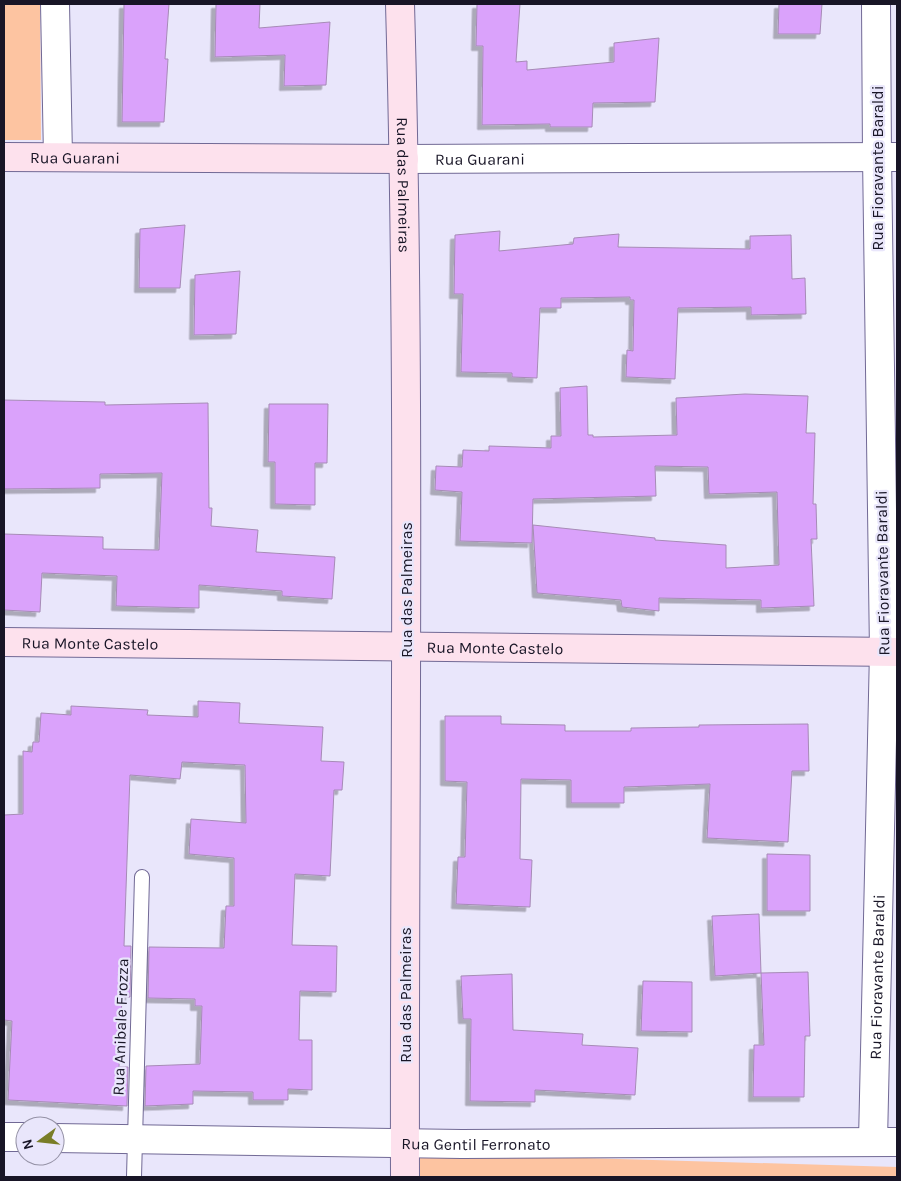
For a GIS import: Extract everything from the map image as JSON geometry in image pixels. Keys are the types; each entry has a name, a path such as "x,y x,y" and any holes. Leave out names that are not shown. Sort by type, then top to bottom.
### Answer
{"street":[{"path":"55,4 58,157"},
{"name":"Rua das Palmeiras","path":"400,4 404,159 406,646 404,1177"},
{"name":"Rua Fioravante Baraldi","path":"876,4 887,156 891,652 885,1142"},
{"name":"Rua Guarani","path":"4,157 404,159 887,156"},
{"name":"Rua Monte Castelo","path":"4,642 891,652"},
{"name":"Rua Gentil Ferronato","path":"65,1138 404,1143 885,1142"}],"lane":[{"name":"Rua Anibale Frozza","path":"134,1177 142,877"}],"shaded area":[{"path":"4,4 40,4 41,140 4,140"},
{"path":"412,1153 897,1167 897,1177 412,1177"}],"building":[{"path":"124,4 169,4 165,59 168,59 164,122 122,122"},
{"path":"216,4 260,4 259,28 330,22 326,85 284,86 285,55 215,57"},
{"path":"477,4 520,4 516,62 527,61 527,70 614,62 614,43 659,38 655,102 593,103 592,127 550,127 550,124 482,125 483,46 476,46"},
{"path":"779,4 822,4 820,34 778,34"},
{"path":"185,225 180,288 139,288 140,229"},
{"path":"500,231 499,251 573,244 574,238 619,234 618,247 750,249 750,236 791,235 792,279 805,278 806,314 751,315 751,307 678,308 675,379 626,377 627,350 633,351 634,300 630,300 630,297 561,298 561,308 540,308 537,378 512,377 512,373 461,372 463,294 454,294 455,235"},
{"path":"240,271 236,334 194,335 195,275"},
{"path":"587,386 588,435 593,435 593,437 677,435 676,398 745,394 808,396 806,433 815,433 813,504 816,504 817,539 811,539 814,606 761,608 761,600 659,598 659,611 622,607 621,600 537,593 533,525 655,538 655,540 726,545 726,568 779,565 777,492 709,494 708,467 655,466 656,496 533,499 532,543 460,541 462,492 435,490 436,466 462,467 463,450 489,451 489,446 551,448 551,436 561,436 560,388"},
{"path":"4,400 105,402 105,405 208,403 209,508 212,508 211,526 258,530 256,552 335,557 332,599 282,596 282,591 199,585 199,608 116,606 117,576 42,573 40,612 4,610 4,534 103,537 103,549 159,550 162,473 100,474 100,488 4,489"},
{"path":"269,404 328,404 327,463 315,463 315,505 275,504 275,462 268,462"},
{"path":"198,701 240,703 239,723 323,727 321,761 344,762 342,790 334,790 330,876 295,874 292,945 337,946 336,992 300,991 299,1040 312,1040 312,1090 288,1089 288,1100 253,1100 253,1092 193,1091 193,1104 145,1106 146,1066 200,1064 202,1006 195,1006 195,999 148,998 149,947 224,948 226,906 234,906 234,858 189,854 191,819 246,823 245,765 182,762 180,779 130,775 124,946 131,946 130,997 122,997 119,1067 128,1067 127,1106 8,1100 12,1021 4,1020 4,815 23,814 23,751 32,752 33,742 39,742 41,713 71,715 71,706 148,710 147,715 198,717"},
{"path":"445,716 501,716 501,724 565,725 565,731 631,731 631,728 699,727 699,725 808,724 809,771 792,771 788,842 707,838 710,784 624,787 624,803 571,803 571,780 521,779 520,859 532,860 530,907 456,904 458,857 465,857 467,782 445,781"},
{"path":"767,854 810,855 810,911 767,911"},
{"path":"759,914 761,973 715,976 712,916"},
{"path":"808,972 810,1036 805,1036 804,1097 753,1097 754,1045 764,1045 761,973"},
{"path":"512,974 513,1030 583,1034 582,1045 638,1048 635,1095 535,1090 535,1102 470,1101 471,1019 463,1019 461,976"},
{"path":"643,981 692,982 692,1032 641,1031"}]}
